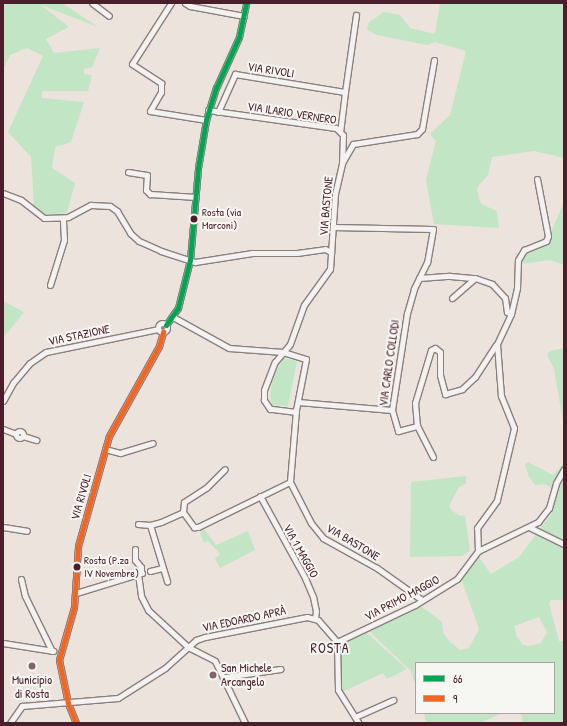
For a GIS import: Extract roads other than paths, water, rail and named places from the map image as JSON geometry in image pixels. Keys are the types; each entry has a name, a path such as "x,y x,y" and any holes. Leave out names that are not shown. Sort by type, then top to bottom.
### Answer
{"street":[{"path":"92,3 109,16"},
{"path":"171,3 132,64 161,83 161,92 150,111 206,120"},
{"path":"185,3 196,8 244,16"},
{"name":"VIA RIVOLI","path":"76,723 68,703 59,664 60,652 76,593 78,546 105,449 112,430 159,346 163,332 167,329 166,325 173,317 190,260 196,197 208,110 234,50 244,16 246,3"},
{"path":"340,130 356,15"},
{"name":"VIA BASTONE","path":"296,412 270,409 264,400 268,377 283,352 290,344 304,305 327,275 332,262 331,252 336,183 342,163 353,144 417,134 422,129 434,60"},
{"name":"VIA RIVOLI","path":"218,112 234,74 345,92"},
{"name":"VIA ILARIO VERNERO","path":"208,110 340,130 344,139 342,163"},
{"path":"128,172 148,174 146,190 150,194 196,197"},
{"path":"433,457 418,426 415,403 417,389 431,350 435,348 440,352 440,375 445,394 462,389 475,377 497,344 510,314 517,288 518,260 524,250 546,242 548,236 537,179"},
{"path":"3,194 21,200 44,218 63,218 90,205 105,205 117,212 130,233 139,241 198,262 252,253 297,253 325,249 331,252"},
{"path":"50,285 64,240 63,218"},
{"name":"VIA CARLO COLLODI","path":"333,227 434,229 427,262 419,278 407,313 392,410 398,431 418,426"},
{"path":"419,278 450,276 475,278 492,284 505,298 506,312 510,314"},
{"path":"452,298 475,278"},
{"path":"173,317 229,348 283,352 306,359 296,412 290,482 198,527 194,527 182,512 184,502 207,487 225,469"},
{"name":"VIA STAZIONE","path":"3,401 13,383 30,363 46,352 158,329 161,324 166,325"},
{"path":"158,329 163,332"},
{"path":"478,551 477,528 496,500 514,428 501,396 497,344"},
{"path":"298,402 392,410"},
{"path":"3,429 16,434 21,431 23,436 36,440"},
{"path":"105,449 120,453 152,443"},
{"path":"530,528 550,508 556,483 564,469"},
{"name":"VIA BASTONE","path":"290,482 311,523 323,538 377,568 422,600"},
{"name":"VIA 1 MAGGIO","path":"260,496 306,578 314,597 316,611 315,618"},
{"path":"138,524 150,525 161,522 182,512"},
{"path":"150,525 167,581"},
{"path":"3,527 27,531"},
{"path":"530,528 539,530 564,544"},
{"name":"VIA PRIMO MAGGIO","path":"337,642 422,600 457,579 478,551 530,528"},
{"path":"135,549 135,560 141,567 141,596 148,610 188,647 215,660 225,677 245,723"},
{"path":"150,571 162,568"},
{"path":"76,593 140,573"},
{"path":"20,579 25,596 52,651"},
{"name":"VIA EDOARDO APRÀ","path":"10,723 22,706 118,698 165,668 188,647 205,637 297,618 315,618"},
{"path":"315,618 323,624 337,642 338,690 359,723"},
{"path":"3,643 60,652"},
{"path":"225,677 280,669"},
{"path":"356,717 393,700"}],"place":[{"name":"Rosta (via Marconi)","path":"194,219"},
{"name":"Rosta (P.za IV Novembre)","path":"77,567"},
{"name":"Municipio di Rosta","path":"32,666"},
{"name":"San Michele Arcangelo","path":"213,675"}],"district":[{"name":"ROSTA","path":"330,648"}]}
